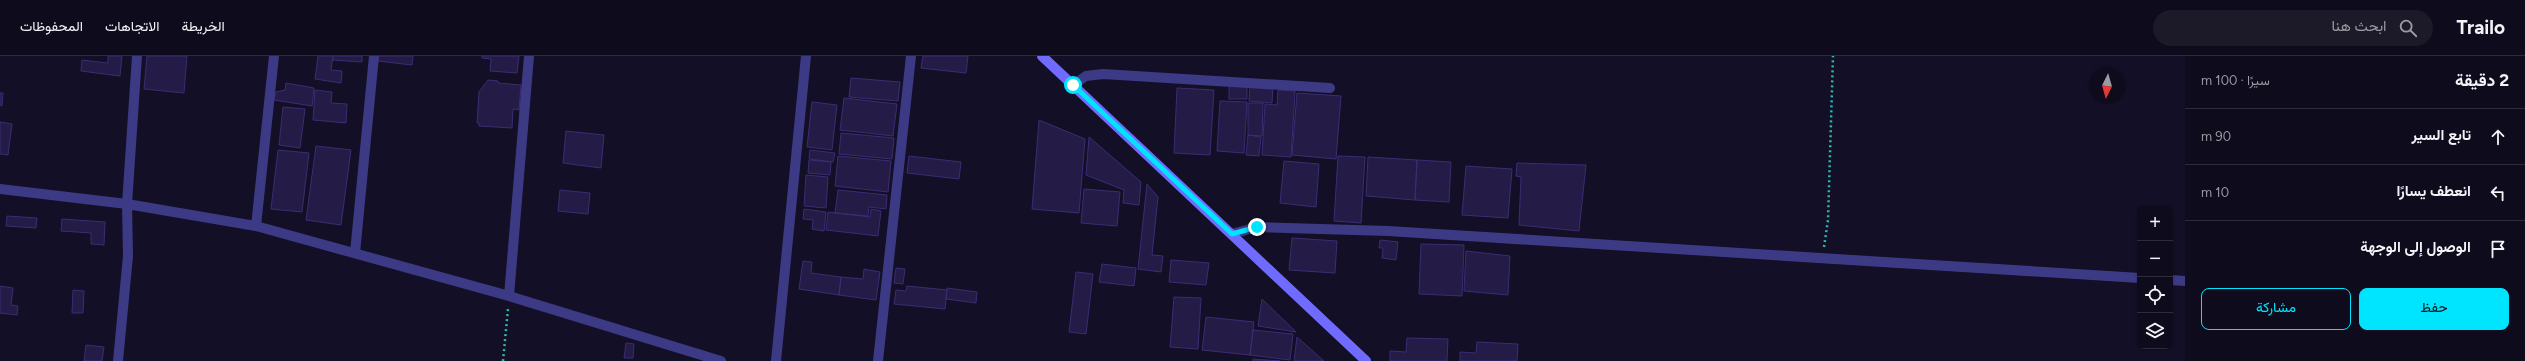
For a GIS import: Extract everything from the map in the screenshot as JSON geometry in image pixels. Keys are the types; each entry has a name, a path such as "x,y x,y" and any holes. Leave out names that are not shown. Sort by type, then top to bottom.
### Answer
{"street":[{"path":"118,361 128,256 127,204 137,56"},
{"path":"256,226 274,56"},
{"path":"355,253 374,56"},
{"path":"509,296 530,56"},
{"path":"776,361 806,56"},
{"path":"878,361 911,56"},
{"path":"1042,56 1366,361"},
{"path":"1073,85 1086,76 1104,74 1330,88"},
{"path":"0,189 127,204 256,226 509,296 721,361"},
{"path":"1232,234 1257,227 1388,231 2137,278"},
{"path":"2173,280 2185,281"}],"path":[{"path":"1822,257 1828,220 1833,56"},
{"path":"502,361 509,296"}],"building":[{"path":"108,56 122,56 120,76 81,71 82,60 108,63"},
{"path":"147,56 187,56 184,93 144,89"},
{"path":"318,56 333,56 331,70 342,71 341,83 315,79"},
{"path":"333,56 362,56 362,62 333,60"},
{"path":"379,56 413,56 412,65 378,61"},
{"path":"482,56 519,56 517,73 490,71 491,59 482,58"},
{"path":"923,56 968,56 966,73 921,68"},
{"path":"851,78 900,82 898,101 849,97"},
{"path":"488,80 498,81 498,83 521,85 519,110 513,109 512,128 479,126 479,123 477,123 479,92"},
{"path":"286,83 314,88 312,106 274,100 276,92 285,90"},
{"path":"1229,86 1247,86 1247,99 1229,99"},
{"path":"1250,86 1273,88 1272,103 1249,101"},
{"path":"1177,88 1214,90 1210,155 1174,153"},
{"path":"315,90 332,92 331,103 347,104 346,123 313,120"},
{"path":"1278,90 1295,91 1291,157 1262,155 1265,104 1277,105"},
{"path":"0,93 3,93 2,106 0,105"},
{"path":"1297,93 1341,96 1336,159 1292,155"},
{"path":"844,98 897,104 893,136 840,130"},
{"path":"1220,101 1247,102 1244,153 1217,151"},
{"path":"812,102 837,105 832,150 807,147"},
{"path":"1248,103 1263,103 1262,136 1248,135"},
{"path":"283,107 305,109 300,148 279,145"},
{"path":"1039,120 1085,139 1079,213 1032,209"},
{"path":"0,122 12,124 8,155 0,154"},
{"path":"566,131 604,135 601,168 563,163"},
{"path":"841,133 894,138 892,159 839,154"},
{"path":"1248,135 1261,137 1259,156 1246,155"},
{"path":"1089,137 1141,182 1139,205 1123,203 1124,190 1086,175"},
{"path":"316,146 351,150 341,225 306,220"},
{"path":"278,150 309,153 302,212 271,209"},
{"path":"810,150 835,153 833,162 809,159"},
{"path":"838,156 891,161 888,192 835,186"},
{"path":"909,156 961,162 959,179 907,173"},
{"path":"1338,156 1365,157 1361,223 1334,221"},
{"path":"1368,157 1417,160 1415,200 1366,196"},
{"path":"809,160 831,162 830,175 808,173"},
{"path":"1417,160 1451,162 1449,202 1415,200"},
{"path":"1284,161 1319,164 1316,207 1280,203"},
{"path":"1517,163 1586,165 1579,231 1519,225 1521,177 1516,176"},
{"path":"1466,166 1512,169 1508,218 1462,215"},
{"path":"806,175 828,177 826,208 804,206"},
{"path":"1147,184 1158,197 1152,255 1163,256 1161,272 1138,269"},
{"path":"1084,189 1120,192 1117,226 1081,223"},
{"path":"560,190 590,193 588,214 558,211"},
{"path":"838,190 887,195 886,209 869,207 868,216 835,213"},
{"path":"804,209 826,212 824,231 812,229 813,220 803,219"},
{"path":"871,209 881,211 878,236 826,230 828,212 870,217"},
{"path":"7,216 37,218 36,228 6,226"},
{"path":"62,219 105,222 104,245 91,244 91,233 61,231"},
{"path":"1292,238 1337,241 1335,273 1289,270"},
{"path":"1380,240 1398,242 1396,260 1382,258 1383,248 1379,248"},
{"path":"1421,244 1464,245 1462,296 1419,294"},
{"path":"1466,251 1510,256 1508,295 1464,291"},
{"path":"1171,260 1209,263 1206,285 1169,282"},
{"path":"803,261 812,262 811,273 841,277 839,295 799,289"},
{"path":"1102,264 1136,268 1134,286 1099,282"},
{"path":"896,268 905,269 903,284 894,283"},
{"path":"864,269 880,272 876,300 839,295 841,277 863,279"},
{"path":"1076,272 1093,274 1086,334 1069,332"},
{"path":"0,286 13,288 11,305 18,306 17,315 0,313"},
{"path":"907,286 947,290 945,309 894,304 896,290 906,291"},
{"path":"947,288 977,292 976,303 946,299"},
{"path":"73,290 84,291 83,313 72,313"},
{"path":"1174,297 1201,298 1198,349 1170,347"},
{"path":"1262,299 1296,332 1258,326"},
{"path":"1206,317 1254,322 1250,355 1202,350"},
{"path":"1253,330 1293,334 1290,360 1250,355"},
{"path":"1297,337 1324,361 1294,361"},
{"path":"1407,338 1448,339 1447,361 1390,361 1390,351 1406,352"},
{"path":"1477,342 1518,344 1517,361 1460,361 1460,352 1476,353"},
{"path":"626,343 634,344 633,358 624,358"},
{"path":"86,345 104,347 102,361 84,361"},
{"path":"1253,359 1280,361 1253,361"}],"route":[{"path":"1073,85 1232,234 1257,227"}]}
